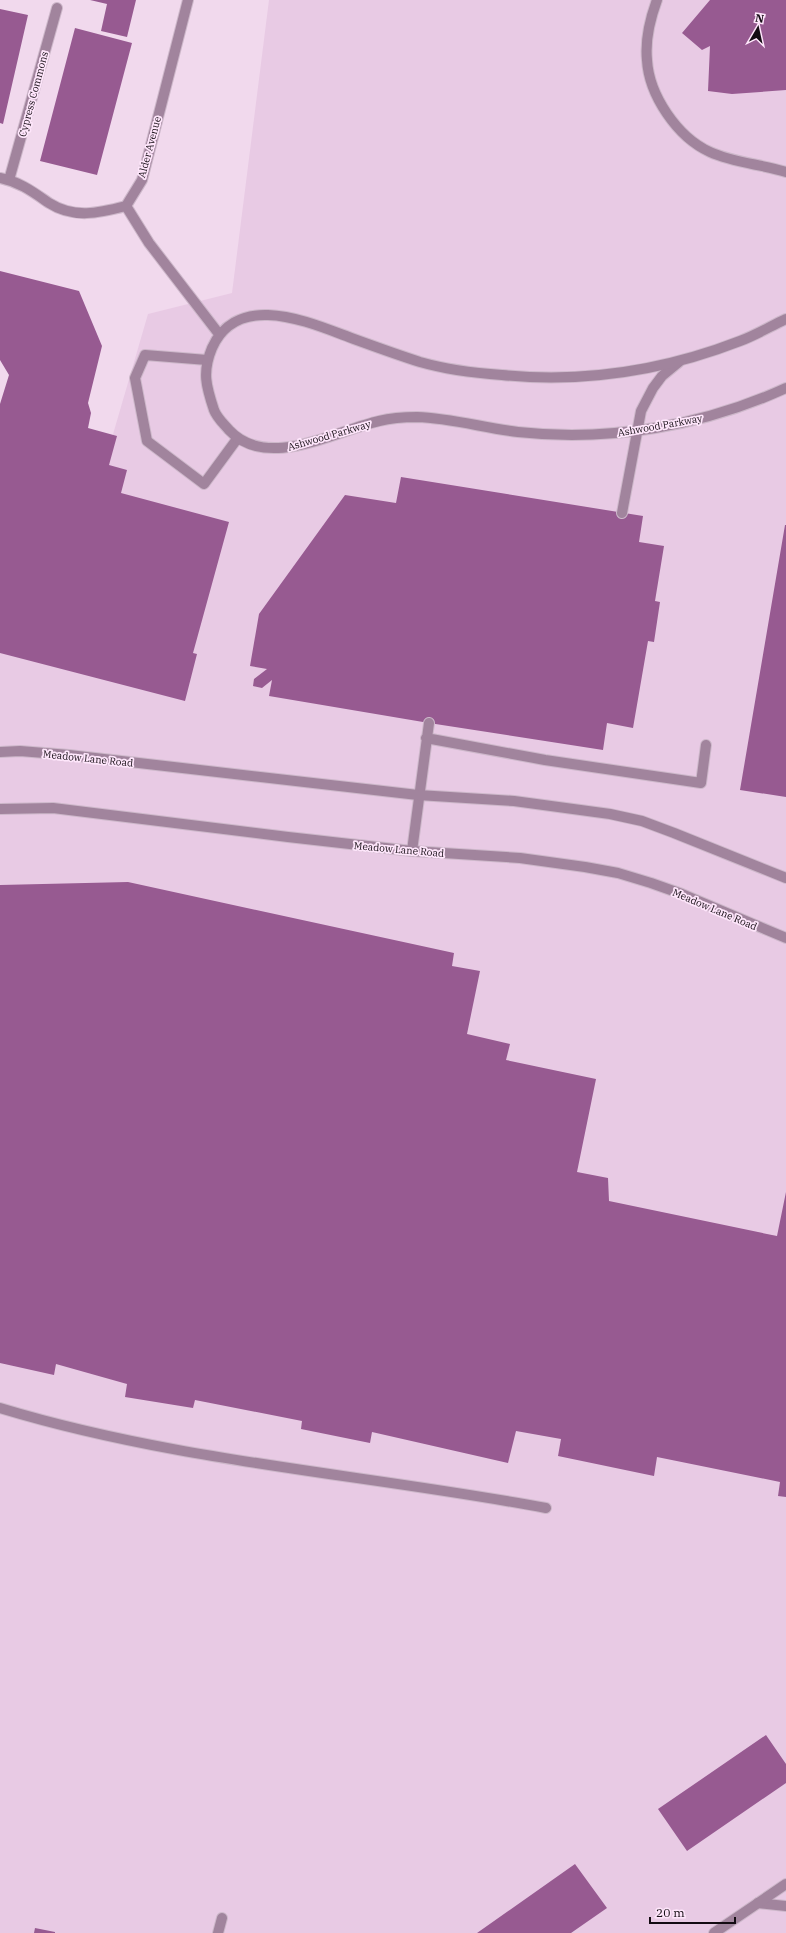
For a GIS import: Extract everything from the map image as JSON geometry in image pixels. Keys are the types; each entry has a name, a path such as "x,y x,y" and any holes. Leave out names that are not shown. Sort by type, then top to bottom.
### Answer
{"street":[{"name":"Alder Avenue","path":"126,206 142,180 188,0"},
{"path":"657,0 649,26 647,61 656,93 672,121 682,133 694,143 710,152 742,162 786,172"},
{"name":"Cypress Commons","path":"4,179 57,8"},
{"path":"4,179 26,186 51,204 70,212 96,214 126,206 149,243 219,334"},
{"name":"Ashwood Parkway","path":"786,319 741,341 679,362 634,372 588,378 523,377 456,372 382,349 323,327 266,315 238,319 219,334 207,360 206,386 216,417 237,439 261,447 287,448 381,420 416,417 447,420 514,432 545,435 582,436 637,430 714,416 760,400 786,388"},
{"path":"207,360 145,355 135,378 147,441 204,484 237,439"},
{"path":"622,513 637,430 646,399 662,376 679,362"},
{"path":"412,851 418,795 429,723"},
{"path":"426,738 545,760 701,783 706,745"},
{"name":"Meadow Lane Road","path":"0,752 20,751 69,755 418,795 514,802 610,814 642,821 674,832 786,878"},
{"name":"Meadow Lane Road","path":"0,809 53,808 412,851 520,858 618,873 682,894 786,938"},
{"path":"0,1408 132,1441 211,1456 289,1469 470,1494 546,1508"},
{"path":"714,1933 786,1884"},
{"path":"758,1903 786,1906"},
{"path":"218,1933 222,1918"}],"shaded area":[{"path":"269,0 786,0 786,1933 0,1933 0,533 93,503 148,314 232,293"}],"building":[{"path":"90,0 136,0 127,37 101,31 107,4"},
{"path":"710,0 786,0 786,90 732,94 708,91 710,46 702,50 682,33"},
{"path":"0,9 28,15 3,124 0,123"},
{"path":"75,28 132,43 97,175 40,161"},
{"path":"0,271 79,291 102,346 88,403 91,413 88,428 117,436 109,465 127,470 121,493 229,522 193,653 197,654 185,701 0,653 0,404 9,375 0,360"},
{"path":"401,477 643,516 639,542 664,546 655,601 660,602 654,642 648,641 633,728 607,723 603,750 269,696 272,680 262,688 253,686 254,679 267,669 250,666 259,614 345,495 396,503"},
{"path":"786,525 786,797 740,790"},
{"path":"128,882 454,953 452,966 480,971 467,1034 510,1044 506,1060 596,1079 577,1172 608,1178 609,1201 777,1236 786,1192 786,1497 778,1496 780,1482 657,1457 654,1476 558,1456 561,1439 516,1431 508,1463 372,1432 370,1443 301,1429 302,1421 195,1400 193,1408 125,1397 127,1384 56,1364 54,1375 0,1363 0,885"},
{"path":"766,1735 786,1764 786,1783 687,1851 658,1809"},
{"path":"575,1864 607,1908 571,1933 477,1933"},
{"path":"35,1928 55,1932 55,1933 34,1933"}]}
